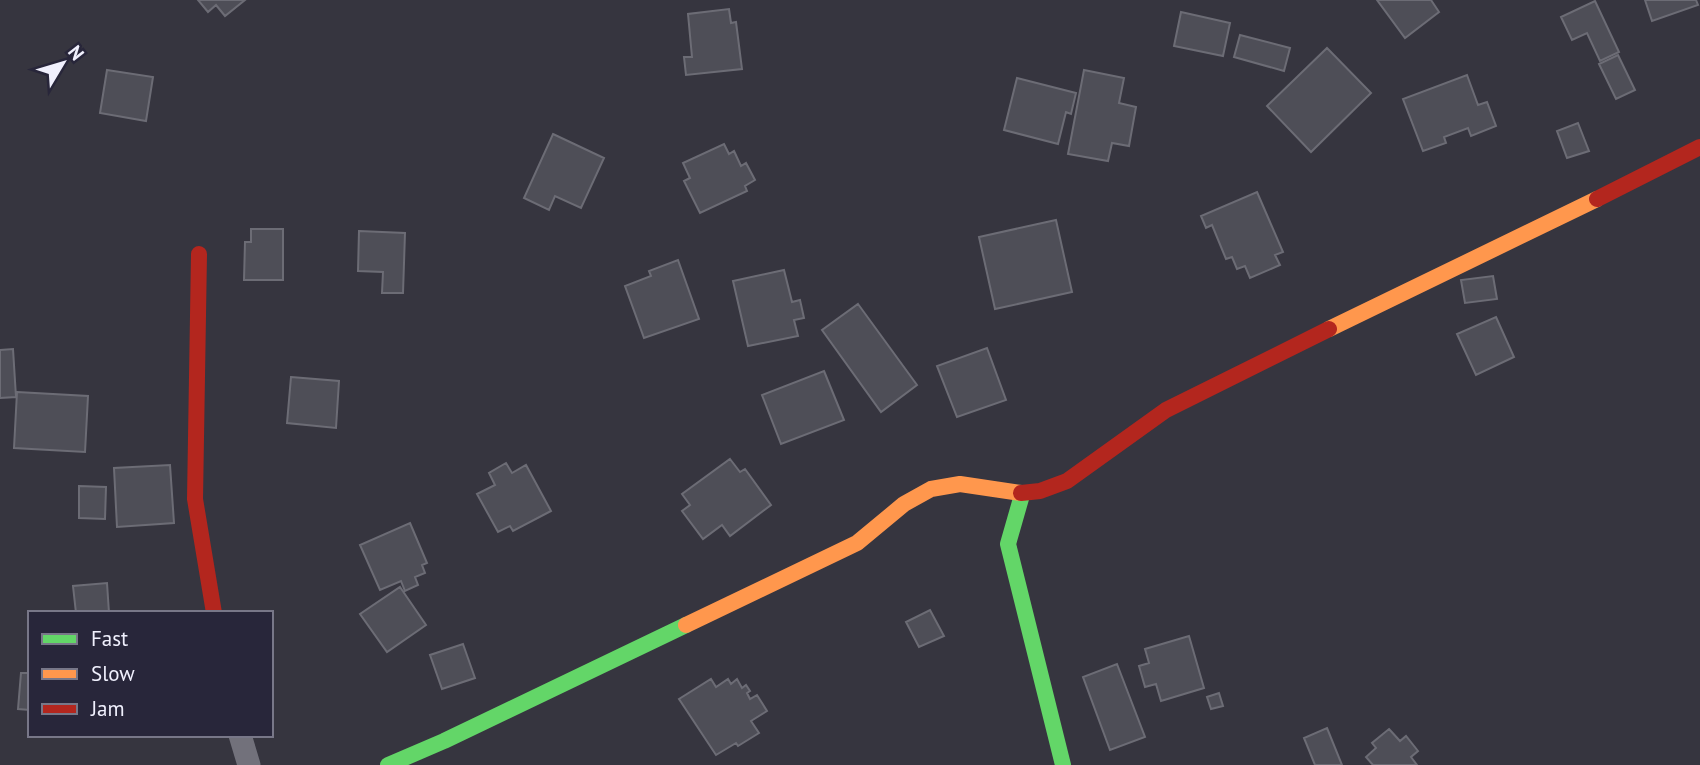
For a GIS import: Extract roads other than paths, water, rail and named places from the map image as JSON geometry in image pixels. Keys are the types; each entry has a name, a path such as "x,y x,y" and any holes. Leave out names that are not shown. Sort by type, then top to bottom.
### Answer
{"street":[{"path":"388,765 444,741 857,542 891,513 927,490 959,484 1022,495 1055,486 1095,462 1159,414 1700,147"},
{"path":"199,254 195,499 214,611"},
{"path":"1022,495 1008,544 1063,765"},
{"path":"241,737 249,765"}]}
